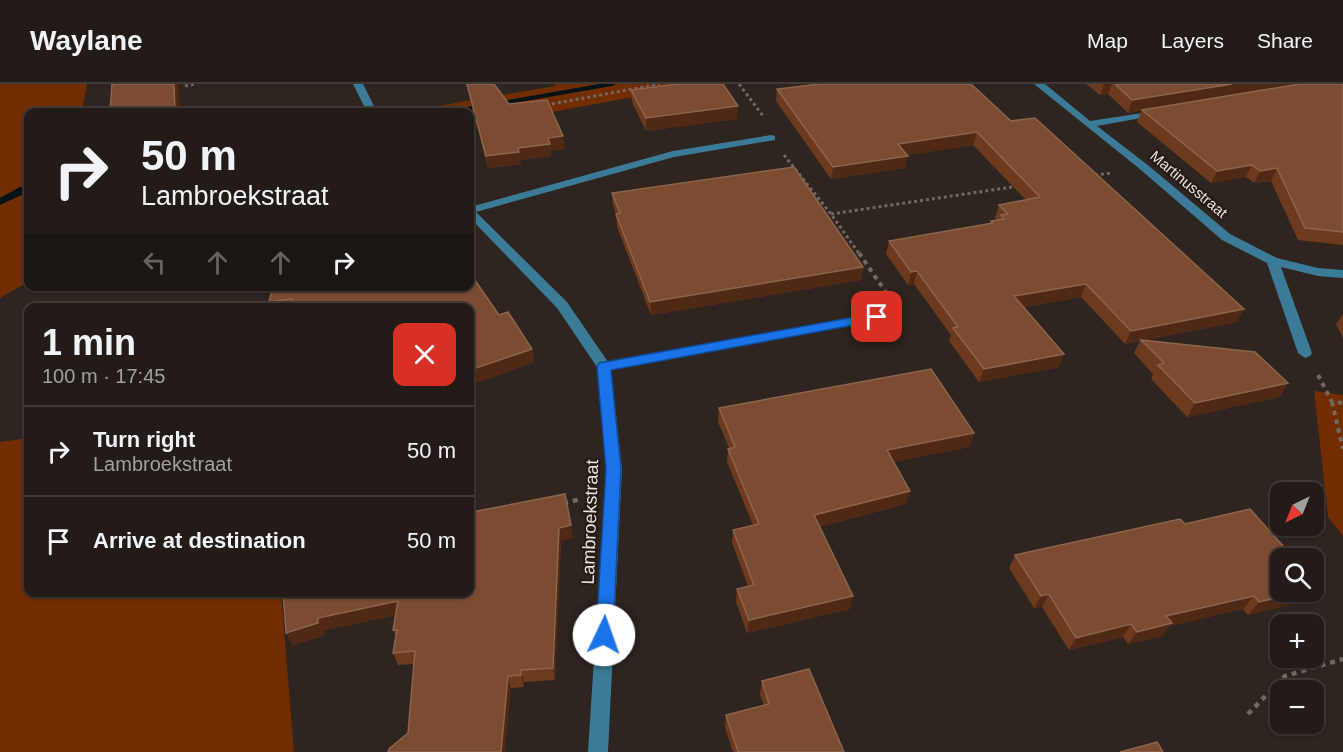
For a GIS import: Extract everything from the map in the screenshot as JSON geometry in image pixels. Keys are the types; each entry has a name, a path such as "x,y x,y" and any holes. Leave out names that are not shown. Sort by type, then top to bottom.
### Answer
{"street":[{"path":"358,84 370,108"},
{"name":"Martinusstraat","path":"1039,84 1145,168 1226,237 1273,261 1318,272 1343,274"},
{"path":"1088,124 1167,111"},
{"name":"Lambroekstraat","path":"474,210 673,154 771,138"},
{"name":"Lambroekstraat","path":"474,215 562,305 604,367 614,469 598,752"},
{"path":"1273,261 1305,353"},
{"path":"604,367 877,317"}],"path":[{"path":"185,86 194,84"},
{"path":"538,107 660,84"},
{"path":"739,84 770,126 771,138 831,214 892,301 877,317"},
{"path":"474,119 481,117"},
{"path":"1087,176 1145,168"},
{"path":"831,214 1029,185"},
{"path":"1305,353 1332,402 1343,449"},
{"path":"1332,402 1343,403"},
{"path":"555,504 613,493"},
{"path":"1248,714 1285,676 1343,659"}],"shaded area":[{"path":"0,84 87,84 83,108 24,108 24,284 0,298"},
{"path":"554,84 705,84 474,126 474,108 426,108 556,86"},
{"path":"1314,391 1343,395 1343,536 1328,517"},
{"path":"24,439 24,597 281,597 294,752 0,752 0,442"}],"building":[{"path":"112,84 174,84 175,108 110,108"},
{"path":"467,84 494,84 509,104 547,100 563,136 548,138 550,144 518,148 519,152 486,156"},
{"path":"678,84 723,84 738,106 646,118 631,90"},
{"path":"820,84 971,84 1011,121 1035,118 1244,309 1131,331 1086,284 1014,296 1064,354 984,369 953,328 958,327 917,271 911,272 889,241 993,223 991,221 1004,219 1001,215 1008,214 999,205 1040,197 977,132 898,144 908,156 833,167 777,89"},
{"path":"1115,84 1232,84 1132,100"},
{"path":"1300,84 1343,84 1343,232 1305,228 1277,168 1260,171 1252,165 1217,171 1142,110"},
{"path":"794,167 863,267 650,302 616,214 620,213 612,193"},
{"path":"474,279 499,315 508,312 532,349 474,369 474,303 291,303 292,299 269,302 272,291 474,291"},
{"path":"1141,340 1255,352 1288,383 1195,403 1158,365 1164,363"},
{"path":"931,369 974,433 887,450 910,491 814,515 853,596 749,620 737,589 754,585 733,530 759,524 728,449 735,447 719,408"},
{"path":"565,494 571,525 559,528 553,668 521,670 521,675 508,676 501,752 388,752 408,733 415,651 393,653 397,630 393,630 398,601 318,618 318,623 286,633 283,597 474,597 474,512"},
{"path":"1250,509 1270,531 1270,536 1274,536 1285,548 1270,548 1270,599 1259,602 1254,596 1166,616 1172,623 1137,632 1131,624 1076,638 1049,594 1041,596 1015,555 1180,519 1185,524"},
{"path":"809,669 844,752 738,752 726,715 769,704 762,681"},
{"path":"1157,742 1163,752 1120,752"}],"waterway":[{"path":"473,108 612,84"},
{"path":"0,202 24,189"}],"route":[{"path":"604,635 614,469 604,367 877,317"}]}
